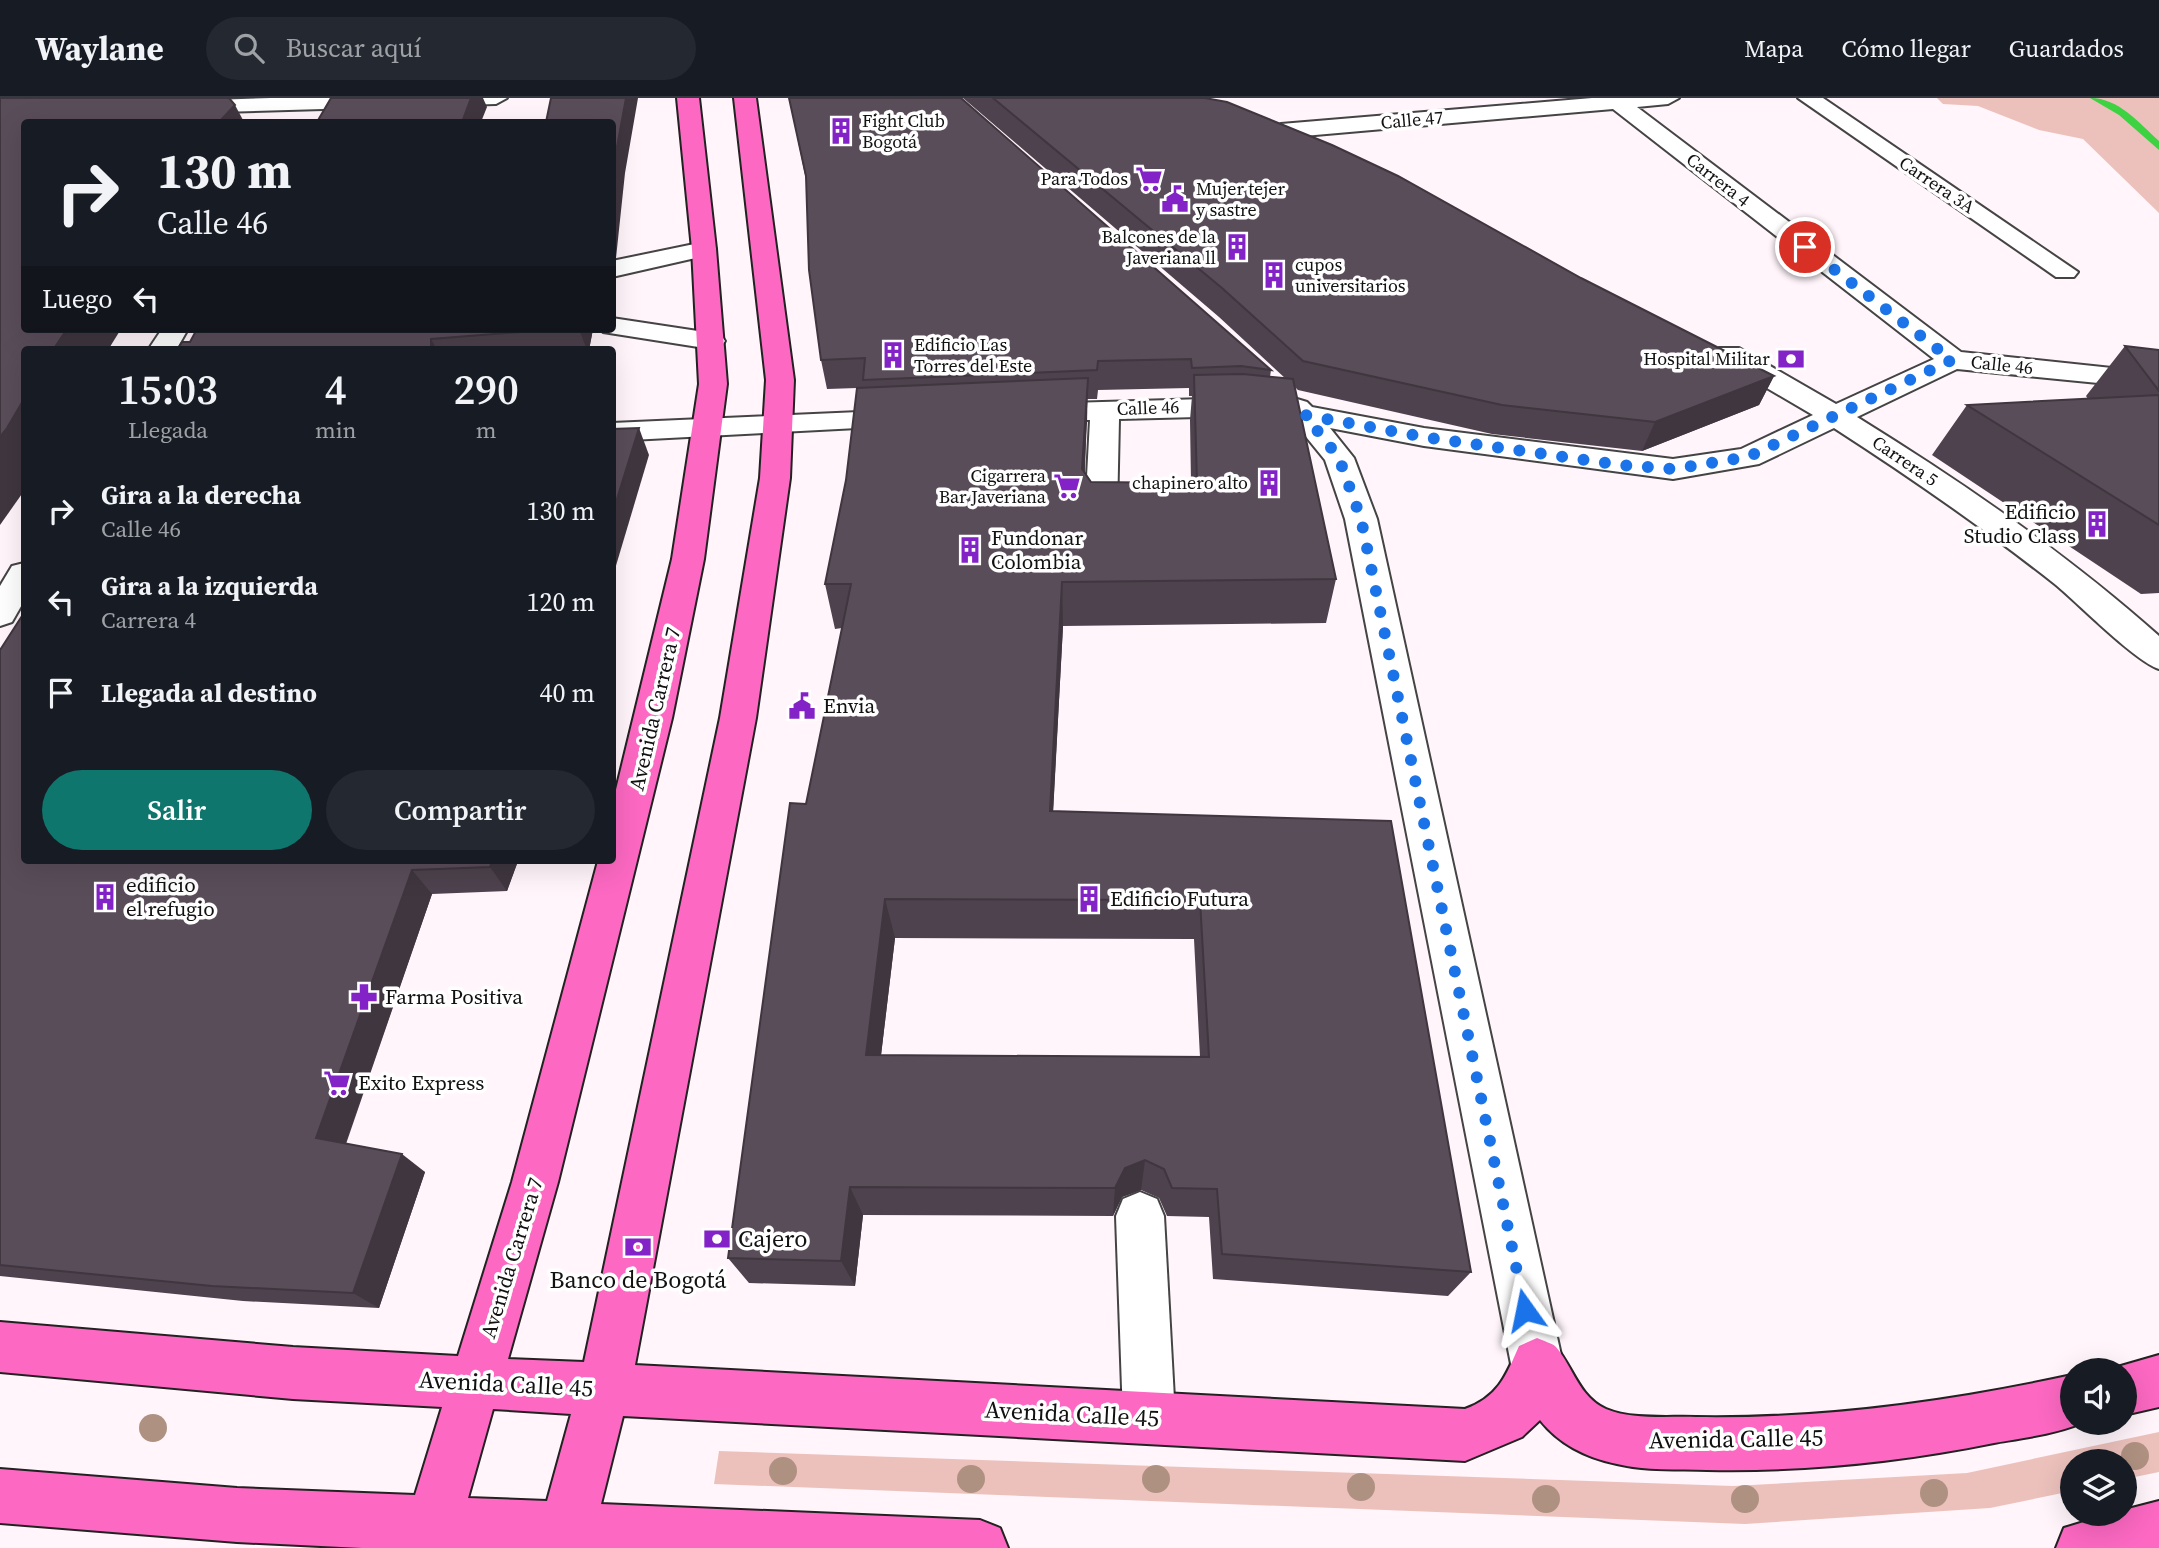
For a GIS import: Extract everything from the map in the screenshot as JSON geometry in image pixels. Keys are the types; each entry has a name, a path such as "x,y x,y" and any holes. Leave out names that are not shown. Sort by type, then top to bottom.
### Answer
{"main road":[{"name":"Avenida Carrera 7","path":"429,1536 535,1182 654,718 688,559 713,384 704,249 688,98"},
{"path":"564,1539 604,1389 738,718 780,425 775,337 745,98"},
{"name":"Avenida Calle 45","path":"0,1347 293,1373 1465,1435 1494,1426 1515,1410 1531,1391 1537,1364"},
{"name":"Avenida Calle 45","path":"1537,1364 1570,1416 1593,1430 1614,1438 1650,1442 1714,1445 1820,1439 1923,1428 2060,1403"},
{"path":"2137,1386 2159,1381"},
{"path":"0,1496 429,1536 980,1548"},
{"path":"2084,1548 2159,1529"}],"street":[{"path":"163,108 310,108 496,98"},
{"name":"Calle 47","path":"1324,152 1269,127 1668,98"},
{"name":"Carrera 3A","path":"1810,98 2065,272"},
{"name":"Carrera 4","path":"1616,100 1952,360"},
{"path":"616,268 704,249"},
{"path":"616,327 711,341"},
{"name":"Carrera 5","path":"1712,345 1835,414 2037,554 2155,649"},
{"name":"Calle 46","path":"1004,414 1238,407 1291,402 1424,437 1673,469 1748,457 1952,360 2159,382"},
{"path":"1291,402 1339,458 1361,519 1537,1364"},
{"path":"1101,514 1105,410"},
{"path":"616,432 937,418"},
{"path":"0,614 21,579"},
{"path":"1140,1216 1149,1418"}],"shaded area":[{"path":"1937,98 2159,98 2159,213 2083,139 2039,130 1978,106 1943,104"},
{"path":"2159,1432 2159,1472 2137,1477 2137,1449 2079,1449"},
{"path":"719,1451 1733,1486 1967,1473 2060,1453 2060,1493 1990,1508 1745,1524 714,1484"}],"building":[{"path":"0,98 229,98 235,105 222,119 21,119 21,333 64,333 56,346 21,346 21,404 0,437"},
{"path":"331,98 471,98 463,119 319,119"},
{"path":"551,98 626,98 616,155 616,119 547,119"},
{"path":"789,98 961,98 1271,370 1241,366 1192,368 1191,359 1098,361 1097,370 863,380 865,358 821,360 809,270 806,176"},
{"path":"993,98 1205,98 1227,102 1332,145 1398,176 1581,278 1774,376 1655,422 1502,405 1303,361 1222,288"},
{"path":"195,333 508,333 431,339 431,346 180,346 182,342 190,342"},
{"path":"2125,346 2159,350 2159,391"},
{"path":"1243,374 1293,379 1336,579 1062,582 1050,811 1391,821 1471,1272 1222,1254 1217,1189 1172,1188 1164,1169 1145,1160 1125,1168 1115,1188 850,1187 841,1261 728,1258 790,803 806,804 851,584 825,584 846,480 857,388 1088,378 1082,469 1091,482 1197,483 1194,375","holes":["885,899 1200,900 1209,1057 866,1055"]},
{"path":"2159,395 2159,525 1967,405"},
{"path":"639,428 616,502 616,429"},
{"path":"21,618 21,864 491,864 490,867 412,870 316,1138 402,1154 353,1293 212,1286 0,1265 0,650"}],"waterway":[{"path":"2095,98 2123,113 2159,147"}],"place":[{"name":"Fight Club Bogotá","path":"841,131"},
{"name":"Para Todos","path":"1149,179"},
{"name":"Mujer tejer y sastre","path":"1175,199"},
{"name":"Balcones de la Javeriana ll","path":"1237,247"},
{"name":"cupos universitarios","path":"1274,275"},
{"name":"Edificio Las Torres del Este","path":"893,355"},
{"name":"Hospital Militar","path":"1791,359"},
{"name":"chapinero alto","path":"1269,483"},
{"name":"Cigarrera Bar Javeriana","path":"1067,486"},
{"name":"Edificio Studio Class","path":"2097,524"},
{"name":"Fundonar Colombia","path":"970,550"},
{"name":"Envia","path":"802,706"},
{"name":"edificio el refugio","path":"105,897"},
{"name":"Edificio Futura","path":"1089,899"},
{"name":"Farma Positiva","path":"364,997"},
{"name":"Exito Express","path":"337,1083"},
{"name":"Cajero","path":"717,1239"},
{"name":"Banco de Bogotá","path":"638,1247"}],"route":[{"path":"1525,1310 1361,519 1339,458 1305,415 1424,437 1621,465 1673,469 1748,457 1952,360 1805,247"}]}
